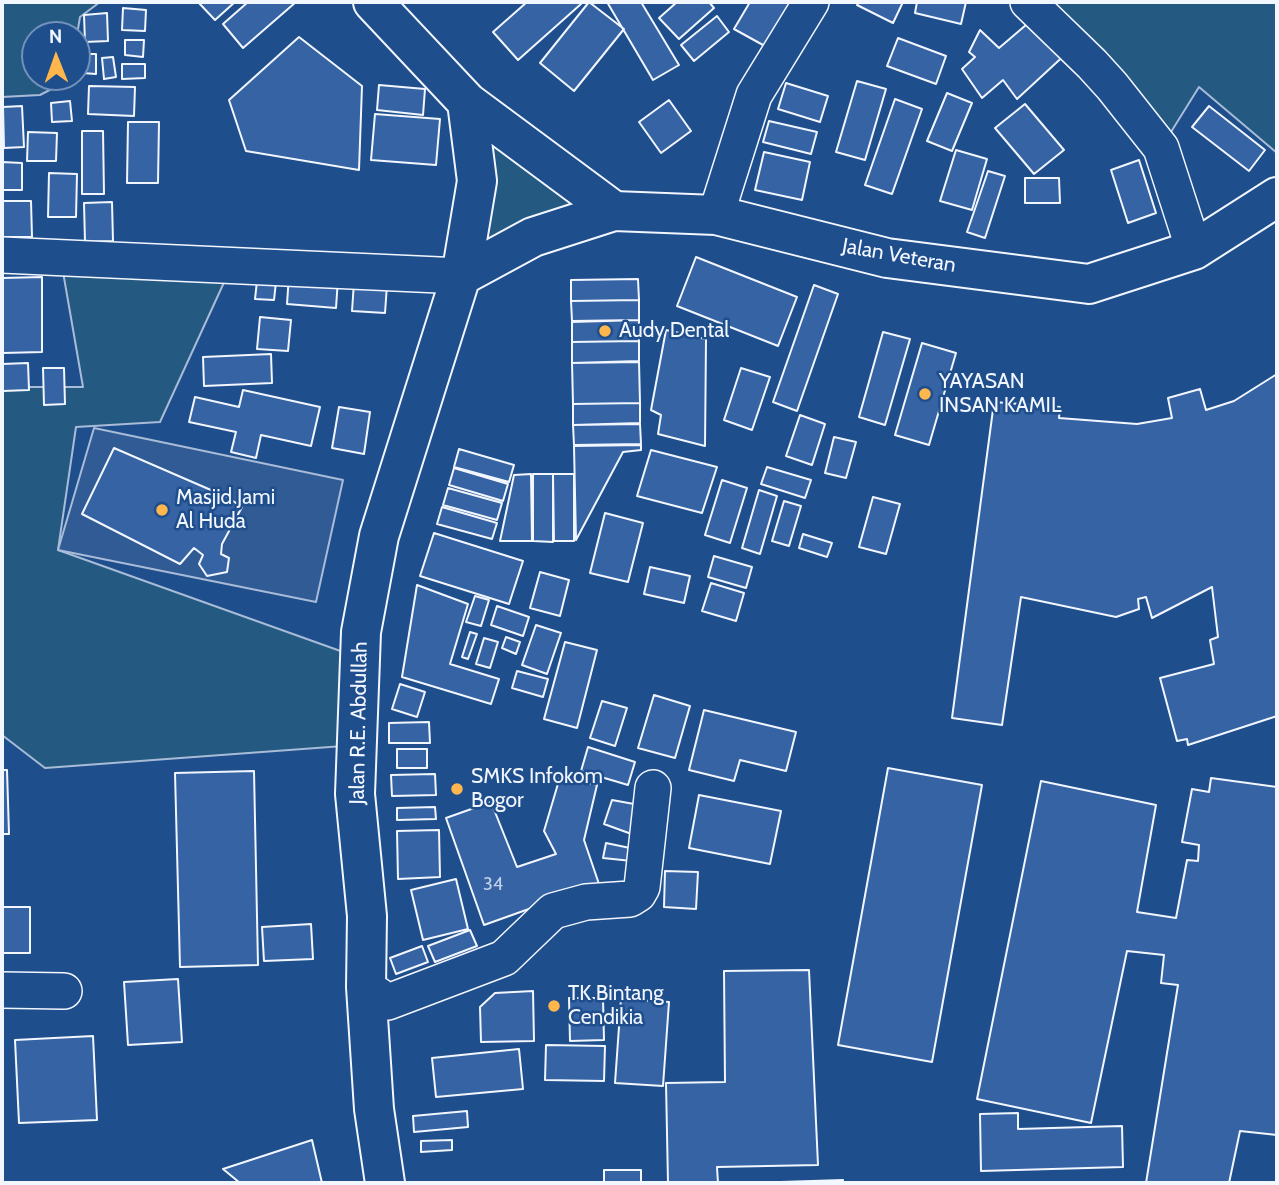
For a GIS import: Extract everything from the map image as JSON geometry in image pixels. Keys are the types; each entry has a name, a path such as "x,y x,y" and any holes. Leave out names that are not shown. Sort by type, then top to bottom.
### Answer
{"main road":[{"path":"373,2 467,102 614,211"},
{"name":"Jalan R.E. Abdullah","path":"385,1183 374,1109 366,987 367,916 355,794 360,632 379,536 461,276 477,181 467,102"},
{"name":"Jalan Veteran","path":"614,211 716,215 887,258 1089,284 1194,250 1277,197"},
{"path":"461,276 533,237 614,211"}],"street":[{"path":"716,215 754,95 811,2"},
{"path":"1028,2 1096,68 1161,148 1194,250"},
{"path":"2,255 461,276"},
{"path":"366,987 388,1002 503,958 553,911 586,902 630,899 638,894 642,887 653,788"},
{"path":"2,990 64,991"}],"shaded area":[{"path":"2,2 100,2 80,17 79,21 21,21 21,91 48,91 40,95 2,97"},
{"path":"1026,2 1277,2 1277,153 1199,87 1161,148"},
{"path":"467,102 614,211 461,276"},
{"path":"232,265 160,422 76,427 58,550 360,658 357,745 45,768 2,735 2,387 83,387 62,266"},
{"path":"94,428 343,480 316,602 58,550"}],"building":[{"path":"198,2 235,2 215,20"},
{"path":"248,2 296,2 243,48 223,24"},
{"path":"527,2 581,4 518,60 493,32"},
{"path":"589,2 624,29 574,91 540,63"},
{"path":"607,2 641,2 679,65 653,80"},
{"path":"677,2 709,2 714,8 679,39 659,18"},
{"path":"750,2 798,2 772,50 734,29"},
{"path":"859,2 903,2 893,23 857,5"},
{"path":"917,2 966,2 961,24 915,13"},
{"path":"123,8 146,10 145,31 122,30"},
{"path":"107,13 108,41 91,42 91,21 84,21 84,15"},
{"path":"717,16 729,32 694,61 681,45"},
{"path":"1033,19 1069,51 1017,99 1003,80 982,98 962,69 975,57 969,52 980,30 999,48"},
{"path":"299,37 362,86 359,170 246,151 229,100"},
{"path":"898,38 946,56 936,84 887,66"},
{"path":"125,40 144,40 143,57 125,55"},
{"path":"91,54 96,54 96,74 91,74"},
{"path":"113,57 116,77 104,79 102,58"},
{"path":"122,64 145,64 145,78 122,79"},
{"path":"857,81 886,89 865,160 836,152"},
{"path":"786,83 828,96 820,122 778,109"},
{"path":"379,85 425,89 423,115 377,110"},
{"path":"91,86 135,87 134,116 88,114"},
{"path":"947,93 972,103 952,151 927,141"},
{"path":"895,99 922,109 892,194 865,185"},
{"path":"669,100 691,131 661,153 639,122"},
{"path":"70,101 72,121 52,122 51,103"},
{"path":"1025,104 1064,150 1034,174 995,128"},
{"path":"22,106 24,147 4,148 3,107"},
{"path":"1209,106 1265,150 1249,171 1192,127"},
{"path":"375,114 440,119 436,165 371,160"},
{"path":"769,121 817,132 811,154 763,142"},
{"path":"128,122 159,122 158,183 127,183"},
{"path":"82,131 103,131 104,194 82,194"},
{"path":"28,132 57,133 56,161 27,161"},
{"path":"956,150 987,159 972,210 940,201"},
{"path":"764,152 810,162 802,200 755,190"},
{"path":"1139,160 1156,213 1128,223 1111,170"},
{"path":"2,162 22,163 22,190 2,190"},
{"path":"988,171 1005,176 985,238 967,232"},
{"path":"49,173 77,174 76,217 48,217"},
{"path":"1025,178 1059,178 1060,203 1025,203"},
{"path":"2,201 31,201 32,237 2,237"},
{"path":"112,202 113,241 85,242 84,203"},
{"path":"696,257 797,297 778,346 677,306"},
{"path":"258,272 277,273 274,300 255,299"},
{"path":"289,275 338,279 336,308 287,304"},
{"path":"42,277 42,352 3,353 2,278"},
{"path":"638,279 639,300 571,301 571,280"},
{"path":"354,282 387,285 385,313 352,311"},
{"path":"814,285 838,294 797,411 773,402"},
{"path":"639,300 639,320 572,321 571,301"},
{"path":"260,317 291,320 288,351 257,349"},
{"name":"Audy Dental","path":"639,320 639,341 572,342 572,322"},
{"path":"666,330 706,339 705,446 658,434 661,415 651,410"},
{"path":"883,332 910,339 885,425 859,417"},
{"path":"639,341 639,361 572,363 572,342"},
{"name":"YAYASAN INSAN KAMIL","path":"922,343 956,353 929,445 895,435"},
{"path":"271,354 272,383 204,386 203,357"},
{"path":"639,362 640,403 573,404 572,363"},
{"path":"28,363 29,390 3,391 2,364"},
{"path":"43,368 64,368 65,404 44,405"},
{"path":"741,368 770,377 752,430 724,420"},
{"path":"1277,374 1277,716 1188,745 1187,739 1177,741 1160,678 1214,664 1210,640 1218,637 1212,587 1152,618 1146,597 1138,599 1139,609 1116,617 1021,597 1002,725 952,718 994,402 1060,407 1059,418 1137,424 1172,418 1168,398 1200,389 1206,410 1234,401"},
{"path":"243,390 320,407 311,446 261,435 256,458 231,452 236,432 189,422 195,397 239,407"},
{"path":"640,403 640,423 573,425 573,404"},
{"path":"339,407 370,412 364,454 332,448"},
{"path":"800,415 825,424 812,465 786,456"},
{"path":"640,424 641,444 574,445 573,425"},
{"path":"834,437 856,442 846,478 825,473"},
{"path":"641,445 641,450 623,452 576,540 574,446"},
{"name":"Masjid Jami Al Huda","path":"114,448 227,497 242,507 222,544 221,554 229,558 227,572 207,576 199,564 203,555 194,548 180,564 82,514"},
{"path":"459,449 514,465 509,482 454,467"},
{"path":"651,450 717,467 702,513 637,496"},
{"path":"767,467 811,480 805,498 761,484"},
{"path":"454,468 508,484 503,501 449,485"},
{"path":"531,474 532,541 500,541 514,475"},
{"path":"533,474 553,474 553,542 533,541"},
{"path":"553,474 574,474 574,541 554,541"},
{"path":"722,480 747,488 730,543 705,535"},
{"path":"448,488 502,503 497,520 443,505"},
{"path":"759,490 777,496 760,554 742,548"},
{"path":"873,497 900,504 886,554 859,547"},
{"path":"784,501 801,506 789,546 772,541"},
{"path":"442,507 497,523 492,539 437,524"},
{"path":"605,513 643,523 628,582 590,573"},
{"path":"434,533 523,561 509,604 420,576"},
{"path":"803,534 832,543 827,557 799,548"},
{"path":"714,556 752,567 746,588 708,577"},
{"path":"650,567 690,576 684,603 644,594"},
{"path":"540,572 569,580 560,616 530,608"},
{"path":"711,583 744,593 736,621 702,611"},
{"path":"417,585 468,604 450,664 499,679 491,704 402,677"},
{"path":"475,596 489,600 481,626 466,622"},
{"path":"497,606 529,617 523,636 491,625"},
{"path":"536,625 561,633 547,674 522,665"},
{"path":"470,632 477,634 468,659 462,657"},
{"path":"506,637 520,642 516,654 502,648"},
{"path":"484,638 498,642 490,668 476,664"},
{"path":"565,642 597,650 577,728 544,719"},
{"path":"517,671 548,679 543,697 512,688"},
{"path":"400,684 425,692 417,717 392,709"},
{"path":"654,695 690,706 675,758 638,748"},
{"path":"602,701 627,708 615,746 590,738"},
{"path":"704,710 796,732 786,771 740,760 734,781 689,770"},
{"path":"429,722 430,743 389,743 389,723"},
{"path":"588,747 635,762 628,785 581,771"},
{"path":"397,749 427,749 427,768 397,768"},
{"path":"888,768 982,785 932,1062 838,1045"},
{"path":"2,770 7,770 9,834 2,834"},
{"path":"254,771 258,965 180,967 175,773"},
{"path":"435,774 436,795 392,796 391,775"},
{"path":"560,777 597,785 584,840 599,884 484,925 446,818 491,802 517,867 556,854 544,831"},
{"path":"1211,778 1277,787 1277,1135 1240,1131 1229,1183 1146,1183 1178,985 1161,983 1164,955 1127,951 1091,1123 977,1099 1041,781 1156,805 1137,912 1176,918 1187,860 1198,861 1199,845 1182,842 1192,789 1209,792"},
{"path":"699,795 781,811 770,864 689,848"},
{"path":"612,800 645,806 637,836 604,824"},
{"path":"435,807 436,819 397,820 397,808"},
{"path":"439,830 440,877 398,879 397,831"},
{"path":"606,843 630,848 632,861 603,858"},
{"path":"665,871 698,872 696,909 664,907"},
{"path":"456,879 468,929 423,940 411,890"},
{"path":"2,907 30,907 30,953 2,953"},
{"path":"311,924 313,959 264,961 262,927"},
{"path":"470,930 477,946 435,962 428,946"},
{"path":"422,946 428,962 396,974 390,958"},
{"path":"809,970 818,1165 717,1167 718,1183 668,1183 666,1083 725,1082 724,971"},
{"path":"178,979 182,1042 128,1045 124,982"},
{"path":"533,991 534,1041 481,1042 480,1007 495,993"},
{"path":"569,998 603,998 604,1040 570,1041"},
{"path":"621,999 669,1002 663,1086 615,1083"},
{"path":"93,1036 97,1120 19,1123 15,1040"},
{"path":"546,1045 605,1046 604,1081 545,1080"},
{"path":"519,1049 523,1089 436,1097 432,1058"},
{"path":"467,1111 468,1127 414,1132 413,1116"},
{"path":"1018,1113 1018,1129 1122,1126 1123,1167 981,1171 980,1114"},
{"path":"312,1140 322,1183 240,1183 223,1169"},
{"path":"452,1140 452,1150 421,1152 421,1141"},
{"path":"604,1170 641,1170 641,1183 604,1183"},
{"path":"843,1180 843,1183 749,1183"}],"place":[{"name":"Audy Dental","path":"605,331"},
{"name":"YAYASAN INSAN KAMIL","path":"925,394"},
{"name":"Masjid Jami Al Huda","path":"162,510"},
{"name":"SMKS Infokom Bogor","path":"457,789"},
{"name":"TK Bintang Cendikia","path":"554,1006"}]}
